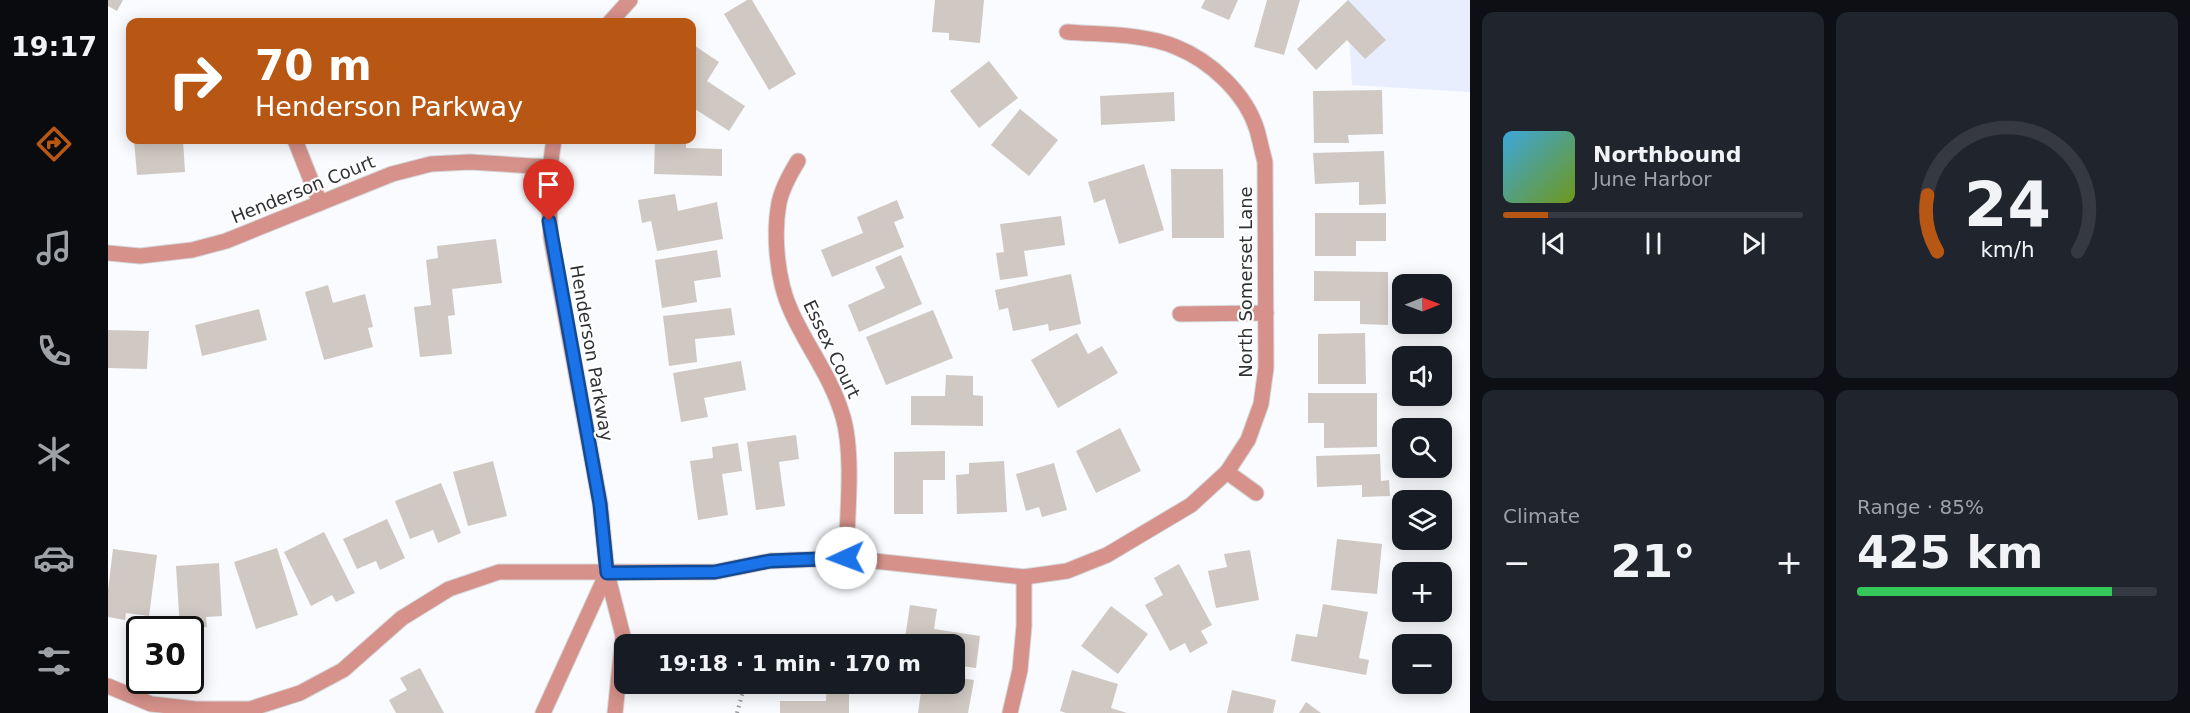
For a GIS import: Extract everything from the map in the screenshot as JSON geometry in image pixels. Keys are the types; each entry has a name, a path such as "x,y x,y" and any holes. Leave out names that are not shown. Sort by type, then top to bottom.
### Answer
{"street":[{"path":"614,18 630,0"},
{"name":"North Somerset Lane","path":"108,686 151,705 196,710 250,709 300,693 343,670 402,618 449,589 499,572 715,572 770,561 846,558 1024,577 1067,571 1107,555 1191,505 1227,472 1248,440 1261,404 1266,368 1265,162 1257,128 1240,98 1214,69 1176,47 1143,38 1067,32"},
{"path":"297,144 320,202"},
{"name":"Henderson Parkway","path":"553,144 549,167 548,205 551,238 600,504 607,573 623,636 615,713"},
{"name":"Essex Court","path":"798,161 786,181 779,203 777,258 790,309 831,383 843,419 848,453 846,558"},
{"name":"Henderson Court","path":"108,253 140,256 192,250 226,241 392,174 431,164 470,162 549,167"},
{"path":"1180,314 1266,313"},
{"path":"1227,472 1256,493"},
{"path":"543,713 607,573"},
{"path":"1010,713 1020,670 1024,626 1024,577"}],"path":[{"path":"737,713 742,694"}],"shaded area":[{"path":"1347,0 1470,0 1470,92 1352,85"}],"building":[{"path":"108,0 123,0 117,11 108,6"},
{"path":"747,0 752,0 796,74 769,90 724,14"},
{"path":"935,0 984,0 980,43 949,40 949,33 932,32"},
{"path":"1205,0 1238,0 1229,20 1201,8"},
{"path":"1267,0 1300,0 1284,55 1254,47"},
{"path":"1348,0 1386,40 1365,59 1347,40 1316,70 1297,49"},
{"path":"696,47 719,62 707,81 745,106 729,131 696,110"},
{"path":"989,61 1018,98 979,128 950,91"},
{"path":"1382,90 1383,134 1348,135 1349,143 1314,143 1313,91"},
{"path":"1174,92 1175,121 1101,125 1100,96"},
{"path":"1020,109 1058,140 1029,176 991,145"},
{"path":"134,144 183,144 185,172 137,175"},
{"path":"655,144 686,144 686,148 722,149 722,176 654,174"},
{"path":"1384,151 1386,204 1359,205 1359,182 1315,184 1313,153"},
{"path":"1144,164 1164,230 1119,244 1105,199 1094,203 1088,182"},
{"path":"1171,169 1223,169 1224,238 1172,238"},
{"path":"675,194 678,211 717,202 723,239 657,251 651,221 642,223 638,200"},
{"path":"897,200 904,218 894,222 904,247 832,277 821,250 863,233 857,217"},
{"path":"1315,213 1386,213 1386,241 1356,241 1356,256 1315,256"},
{"path":"1061,216 1065,245 1024,251 1028,276 1000,280 996,253 1004,252 1000,224"},
{"path":"496,239 502,283 452,289 455,315 448,316 452,354 420,357 414,307 431,305 426,260 438,258 437,246"},
{"path":"717,250 721,277 694,281 697,302 662,308 655,260"},
{"path":"901,255 922,304 859,332 848,305 885,288 875,267"},
{"path":"1314,271 1388,272 1388,325 1360,324 1360,301 1314,301"},
{"path":"1071,274 1081,324 1049,331 1048,324 1013,331 1008,308 999,310 995,290"},
{"path":"328,285 333,303 365,294 373,327 368,328 373,347 324,360 305,292"},
{"path":"731,308 735,335 695,339 697,362 669,366 663,316"},
{"path":"259,309 267,340 202,356 195,325"},
{"path":"933,310 953,358 886,385 866,337"},
{"path":"108,330 149,331 147,369 108,368"},
{"path":"1077,333 1088,354 1102,346 1118,373 1058,408 1031,360"},
{"path":"1365,333 1366,384 1318,384 1318,334"},
{"path":"741,361 746,390 704,398 708,417 681,422 673,373"},
{"path":"946,375 973,376 973,395 983,396 983,426 911,425 911,396 945,396"},
{"path":"1308,393 1377,393 1377,447 1324,448 1324,423 1308,423"},
{"path":"1120,428 1141,471 1096,493 1076,451"},
{"path":"796,435 799,459 779,462 785,506 756,510 747,442"},
{"path":"738,443 742,471 722,474 728,515 698,520 690,461 713,458 712,447"},
{"path":"945,451 945,480 923,480 923,514 894,514 894,452"},
{"path":"1380,454 1381,481 1389,480 1390,496 1362,497 1362,485 1317,487 1316,456"},
{"path":"493,461 507,516 468,526 453,472"},
{"path":"1004,461 1007,512 957,514 956,475 969,474 969,463"},
{"path":"1054,463 1067,510 1042,517 1039,507 1026,511 1016,474"},
{"path":"441,483 461,533 438,543 433,530 410,539 395,501"},
{"path":"387,519 405,558 380,570 376,561 357,569 343,539"},
{"path":"324,532 355,593 336,602 332,595 311,606 284,552"},
{"path":"1337,539 1382,544 1377,594 1331,590"},
{"path":"277,548 298,615 256,629 234,562"},
{"path":"113,549 157,555 149,616 126,613 125,620 108,617 108,590"},
{"path":"1250,550 1259,600 1216,608 1208,571 1227,567 1224,554"},
{"path":"219,563 222,616 206,617 207,627 204,627 204,616 179,616 176,566"},
{"path":"1179,564 1212,625 1201,631 1208,643 1190,653 1185,643 1170,651 1145,605 1163,595 1154,578"},
{"path":"1323,604 1368,612 1359,658 1369,660 1366,675 1291,661 1296,634 1317,637"},
{"path":"910,605 937,609 934,629 980,636 976,668 965,666 965,634 906,634"},
{"path":"1111,606 1148,634 1118,674 1081,646"},
{"path":"420,668 444,713 396,713 389,700 407,690 400,678"},
{"path":"1072,670 1118,684 1111,708 1127,713 1066,713 1060,711"},
{"path":"965,679 974,680 968,713 918,713 921,694 965,694"},
{"path":"1232,690 1276,700 1273,713 1227,713"},
{"path":"826,694 849,694 849,713 780,713 780,701 826,701"},
{"path":"1306,702 1321,713 1299,713"}],"route":[{"path":"549,221 600,504 607,573 715,572 770,561 846,558"}]}
